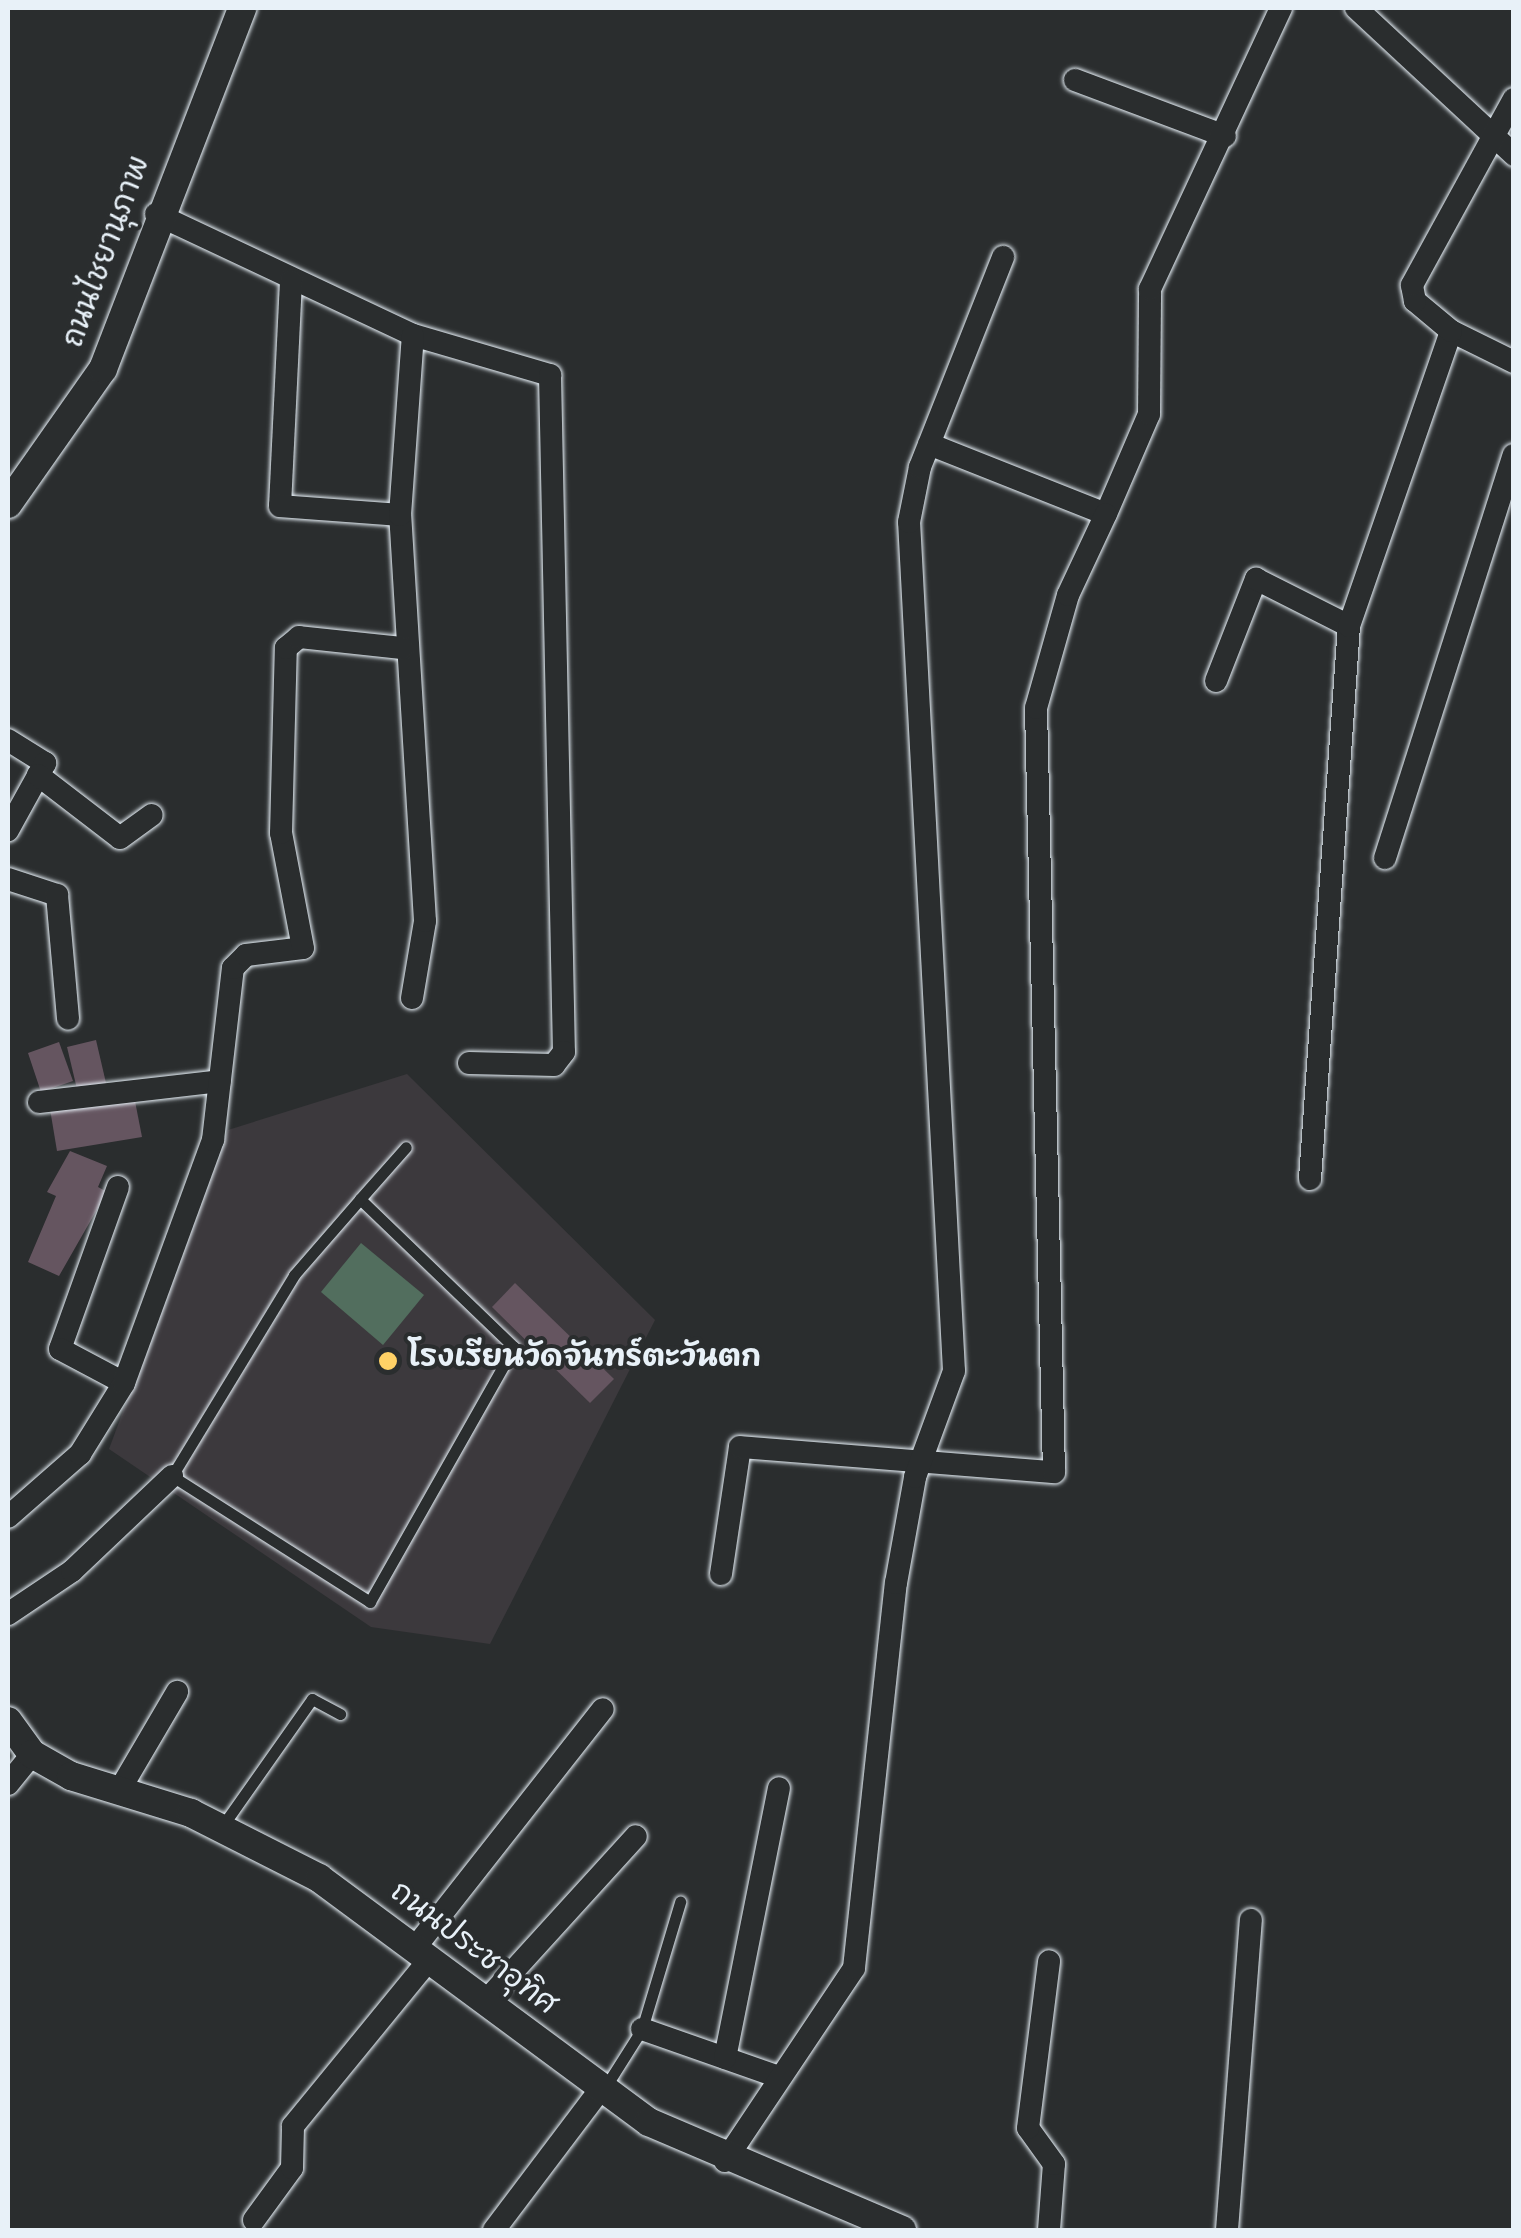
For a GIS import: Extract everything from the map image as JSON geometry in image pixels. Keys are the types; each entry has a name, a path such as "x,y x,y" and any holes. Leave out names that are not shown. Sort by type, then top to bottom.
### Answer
{"street":[{"name":"ถนนไชยานุภาพ","path":"8,504 103,369 156,214 242,8"},
{"path":"721,1574 740,1448 1054,1472 1036,708 1068,595 1149,414 1150,290 1225,136 1281,8"},
{"path":"1356,8 1514,155"},
{"path":"1075,80 1225,136"},
{"path":"1514,100 1412,285 1414,301 1451,331 1514,362"},
{"path":"156,214 412,335 550,375 564,1052 554,1065 469,1062"},
{"path":"725,2162 776,2076 854,1968 896,1583 920,1462 954,1371 910,522 929,444 1004,258"},
{"path":"291,281 280,506 400,514"},
{"path":"1310,1179 1349,626 1451,331"},
{"path":"412,335 400,514 402,648 425,921 412,998"},
{"path":"929,444 1106,514"},
{"path":"1386,858 1514,455"},
{"path":"1216,682 1256,579 1349,626"},
{"path":"8,1518 80,1454 124,1383 213,1140 233,968 246,955 303,948 281,832 286,648 299,638 402,648"},
{"path":"8,740 45,763 8,830"},
{"path":"38,774 120,838 152,815"},
{"path":"8,879 57,895 68,1019"},
{"path":"39,1102 220,1080"},
{"path":"118,1187 60,1349 124,1383"},
{"path":"8,1614 72,1571 172,1476"},
{"path":"119,1791 177,1692"},
{"path":"254,2220 292,2168 292,2126 603,1709"},
{"path":"8,1721 32,1754 8,1784"},
{"name":"ถนนประชาอุทิศ","path":"32,1754 221,1828 320,1878 600,2090 725,2162 902,2230"},
{"path":"725,2058 779,1788"},
{"path":"485,2002 636,1836"},
{"path":"1228,2230 1252,1920"},
{"path":"1049,1960 1028,2128 1054,2164 1049,2230"},
{"path":"642,2029 776,2076"},
{"path":"494,2230 600,2090"}],"lane":[{"path":"360,1199 514,1347 370,1602 172,1476 294,1275 360,1199 406,1147"},
{"path":"221,1828 312,1700 340,1714"},
{"path":"600,2090 642,2029 680,1902"}],"shaded area":[{"name":"โรงเรียนวัดจันทร์ตะวันตก","path":"407,1074 655,1320 490,1644 371,1627 109,1449 228,1130"}],"green space":[{"path":"361,1243 424,1295 383,1345 321,1292"}],"building":[{"path":"96,1040 106,1083 77,1089 67,1047"},
{"path":"59,1042 73,1081 41,1092 28,1053"},
{"path":"134,1096 142,1137 57,1151 50,1109"},
{"path":"70,1151 107,1166 98,1187 107,1192 59,1276 28,1262 56,1196 47,1192"},
{"path":"515,1283 614,1379 590,1403 492,1307"}],"place":[{"name":"โรงเรียนวัดจันทร์ตะวันตก","path":"388,1361"}]}
